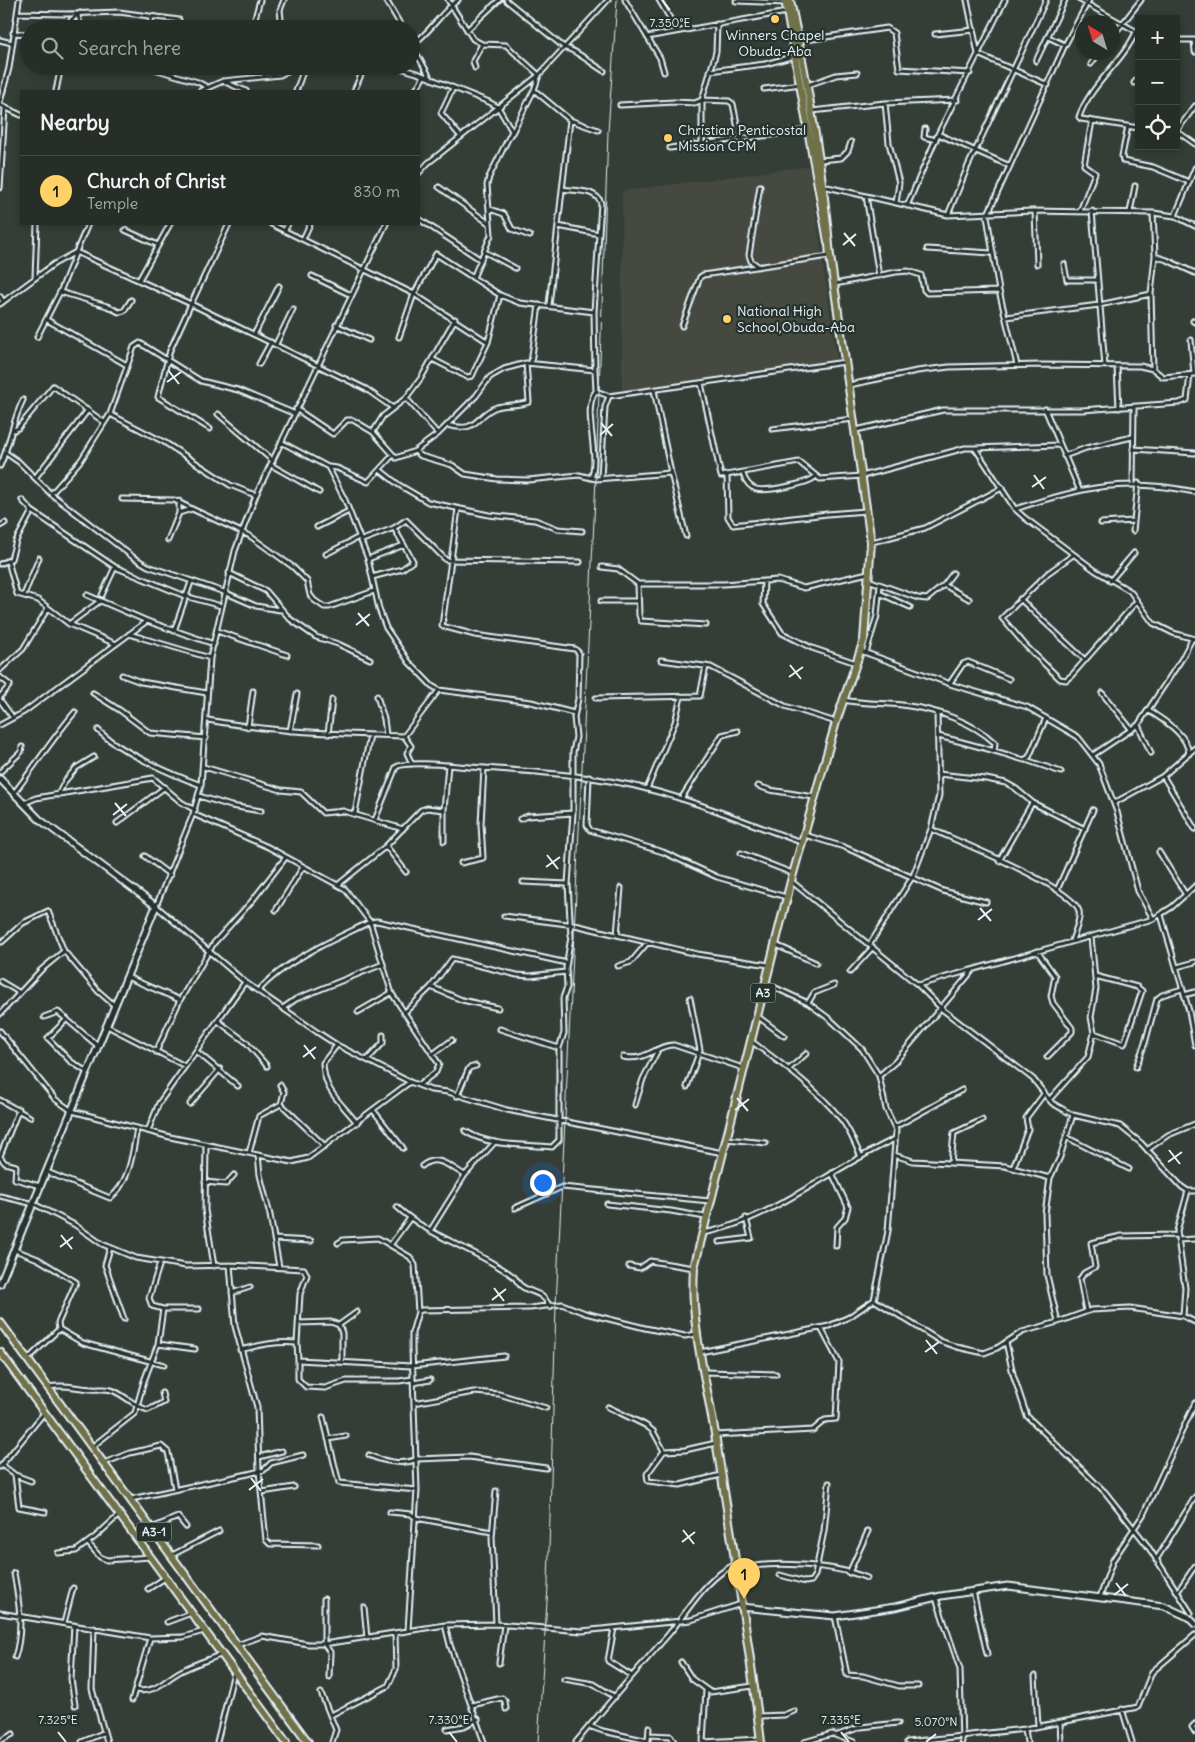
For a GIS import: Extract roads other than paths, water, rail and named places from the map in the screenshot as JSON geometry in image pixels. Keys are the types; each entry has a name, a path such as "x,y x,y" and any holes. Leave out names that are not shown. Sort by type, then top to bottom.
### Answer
{"highway":[{"name":"A3","path":"787,1 796,56 812,111 830,235 829,248"},
{"name":"A3","path":"761,1741 715,1435 699,1352 693,1288 694,1268 705,1218 802,838 836,722 857,663 864,652 871,542 829,248 810,130 799,41 787,1"},
{"name":"A3-1","path":"0,1322 308,1742"},
{"name":"A3-1","path":"0,1352 286,1742"}],"main road":[{"path":"0,1284 156,906 39,819 1,782"},
{"path":"741,1606 835,1616 895,1607 973,1590 1008,1586 1164,1606 1191,1615 1195,1624"}],"street":[{"path":"19,0 9,68 0,104 20,116"},
{"path":"255,20 260,0"},
{"path":"281,20 280,10 284,0"},
{"path":"386,0 398,20"},
{"path":"448,0 473,39 482,44 506,45 539,75"},
{"path":"420,38 436,18 452,7 458,0"},
{"path":"467,30 498,0"},
{"path":"508,0 565,48 570,48 587,62 604,71"},
{"path":"420,172 461,136 539,75 608,0"},
{"path":"625,0 660,58 664,72"},
{"path":"659,0 677,30"},
{"path":"966,0 978,54"},
{"path":"907,206 938,134 957,100 1005,0"},
{"path":"948,215 1046,0"},
{"path":"1036,61 1065,0"},
{"path":"1080,0 1135,31"},
{"path":"1017,365 999,291 992,253 988,213 1065,45 1089,0"},
{"path":"1120,27 1141,0"},
{"path":"736,1 787,1"},
{"path":"17,13 79,14 119,12 152,18 179,20"},
{"path":"647,37 677,30 788,12"},
{"path":"66,14 71,20 79,14"},
{"path":"79,14 80,20"},
{"path":"702,144 702,100 716,52 717,24"},
{"path":"799,41 887,28 894,33 899,69 970,73"},
{"path":"935,34 974,30"},
{"path":"13,33 20,33"},
{"path":"1135,35 1079,115 1081,120 1135,127"},
{"path":"1048,37 1065,45"},
{"path":"0,40 12,43"},
{"path":"1180,40 1195,40 1195,52"},
{"path":"475,68 473,61 482,44"},
{"path":"978,54 1048,85"},
{"path":"710,70 756,65 796,56"},
{"path":"420,59 431,79"},
{"path":"1091,64 1094,60"},
{"path":"764,89 804,84 836,75 857,73"},
{"path":"56,90 59,75"},
{"path":"174,75 198,82 207,88"},
{"path":"202,90 224,81 272,75"},
{"path":"296,90 302,75"},
{"path":"354,90 361,75"},
{"path":"420,75 498,108 512,133"},
{"path":"472,278 491,235 489,177 534,90 539,75"},
{"path":"416,90 424,76"},
{"path":"224,81 244,90"},
{"path":"453,88 441,113 461,136"},
{"path":"534,90 570,120 598,130"},
{"path":"620,105 674,102 695,104 702,100 732,102 740,139"},
{"path":"812,111 885,103 957,100"},
{"path":"885,103 889,143 898,177 896,203"},
{"path":"1180,128 1195,106"},
{"path":"0,188 5,108"},
{"path":"549,305 570,120"},
{"path":"1080,211 1096,173 1084,165 1092,121"},
{"path":"1128,126 1122,156 1123,161 1153,168 1188,182"},
{"path":"925,129 924,137 936,140"},
{"path":"670,148 810,130"},
{"path":"938,134 1010,166"},
{"path":"1180,134 1195,144"},
{"path":"819,160 841,158 848,151 851,142"},
{"path":"1175,216 1195,169"},
{"path":"758,267 751,261 749,255 760,186"},
{"path":"823,186 948,215 1035,211 1153,213 1175,216 1195,226"},
{"path":"1130,212 1135,186"},
{"path":"439,187 491,224"},
{"path":"562,189 592,192 600,198 601,208 594,312 596,392 592,398 591,419 595,446 591,478"},
{"path":"866,196 879,276"},
{"path":"490,209 504,214 512,229 530,236"},
{"path":"1035,211 1037,264"},
{"path":"1092,212 1105,366"},
{"path":"1153,213 1155,256 1150,294 1153,370"},
{"path":"420,220 481,260"},
{"path":"35,278 37,225"},
{"path":"37,337 60,292 88,225"},
{"path":"139,280 169,225"},
{"path":"210,429 159,399 178,330 230,225"},
{"path":"273,225 414,294 488,342"},
{"path":"285,230 288,225"},
{"path":"303,239 310,225"},
{"path":"386,225 316,365 241,532 224,592 210,658 207,693 208,720 199,796 170,875 156,906 210,953 258,991 337,1045 418,1086 507,1110 723,1153"},
{"path":"558,226 599,234"},
{"path":"125,230 158,245"},
{"path":"927,249 992,253"},
{"path":"0,296 1,303 35,278 76,252"},
{"path":"76,252 255,333 366,389 393,408"},
{"path":"484,252 515,268"},
{"path":"399,337 414,294 436,254 500,295 520,303 549,305 594,312"},
{"path":"682,326 700,278 830,256"},
{"path":"1155,256 1195,273"},
{"path":"1064,264 1067,280 1097,280"},
{"path":"834,284 903,271 918,273 923,278 924,290 927,293 999,291"},
{"path":"312,276 350,295"},
{"path":"255,333 279,286"},
{"path":"60,292 107,306 119,312 124,311 131,300"},
{"path":"1006,316 1099,305 1150,294"},
{"path":"432,359 471,377 488,342 500,295"},
{"path":"531,364 539,304"},
{"path":"276,344 293,309"},
{"path":"373,432 383,416 406,398 432,359 455,319"},
{"path":"47,320 127,365"},
{"path":"336,325 369,340"},
{"path":"855,430 944,410 1082,410 1134,408 1186,401 1193,374 1191,340"},
{"path":"259,364 271,342"},
{"path":"51,494 80,460 110,414 134,347 140,343 201,381 238,390 294,413"},
{"path":"596,392 609,396 845,362"},
{"path":"296,409 333,434 350,419 373,432 386,445 392,456 398,458 415,451 438,434 476,396 494,373 526,363 595,370"},
{"path":"447,425 460,428 470,426 496,407 530,402 526,363"},
{"path":"849,386 929,369 1017,365 1140,366 1169,378 1193,374"},
{"path":"1117,366 1119,408"},
{"path":"701,383 718,473 721,476 743,474 799,462 815,477 832,480 862,476 965,448 1059,445"},
{"path":"14,430 18,428 53,386 104,422"},
{"path":"654,390 686,536"},
{"path":"601,478 605,407 609,396"},
{"path":"406,398 438,434"},
{"path":"0,466 14,430 12,421 23,400"},
{"path":"1133,484 1132,437 1134,408"},
{"path":"1045,409 1079,489"},
{"path":"35,478 88,410"},
{"path":"110,414 164,442 230,485 256,495"},
{"path":"218,414 242,437 273,461"},
{"path":"772,429 853,419"},
{"path":"1064,456 1086,448 1132,437"},
{"path":"281,442 328,467 344,471 365,482 380,470 392,456"},
{"path":"975,448 1015,508 1032,525 1110,581 1130,591 1154,623 1174,633 1193,639 1138,725 1093,755"},
{"path":"1133,449 1195,453"},
{"path":"415,451 421,456 452,465 465,474 474,477 528,480 579,476 601,478 671,474"},
{"path":"6,453 19,462 51,494 133,557 191,582 224,592 256,606 280,610"},
{"path":"271,465 319,492"},
{"path":"328,467 349,511 368,559 374,591 386,628 409,662 432,686 439,690 531,702 574,713"},
{"path":"380,470 399,485 428,502 458,509 534,520 558,529 582,531"},
{"path":"743,474 749,484 757,490 809,481 815,477"},
{"path":"727,476 728,516 733,525 867,511"},
{"path":"1015,508 1079,489 1138,483 1195,492"},
{"path":"1133,531 1138,483"},
{"path":"871,542 925,528 1002,488"},
{"path":"122,499 179,501 250,536 293,567 307,581 310,595 324,607 374,591"},
{"path":"22,500 32,511 115,567 185,596 221,606"},
{"path":"168,540 179,513 179,501"},
{"path":"179,513 186,509 192,509"},
{"path":"458,509 442,626 475,635 577,649 579,652 578,699 574,713 573,813 568,884 570,925 566,972 567,987 563,998 565,1025 559,1048 559,1140 552,1147 496,1142 476,1138 465,1131"},
{"path":"32,511 8,561 16,592 43,603 69,624 116,644"},
{"path":"317,527 349,511"},
{"path":"326,554 360,539 394,528 408,520 445,559 452,561 580,562"},
{"path":"1101,523 1134,521"},
{"path":"0,526 5,523"},
{"path":"372,577 402,569 412,564 413,559 394,528"},
{"path":"368,559 404,545"},
{"path":"1110,581 1134,553"},
{"path":"1073,555 1048,573 1002,619 1050,670 1062,680 1066,680 1138,601"},
{"path":"24,595 39,558"},
{"path":"0,564 8,561"},
{"path":"102,595 115,567"},
{"path":"602,567 618,568 638,584 724,584 778,580 804,588 868,576 880,586 927,599 944,585 953,572"},
{"path":"229,573 262,587 280,610 295,624 316,637 338,644 370,659"},
{"path":"764,581 763,604 782,633 812,648 857,663"},
{"path":"174,630 191,582"},
{"path":"638,584 639,617 643,621 706,625"},
{"path":"944,585 969,599"},
{"path":"880,586 877,616 864,652 950,683 1018,704 1076,735 1093,755 1099,764 1114,803 1138,891 1153,919"},
{"path":"879,593 910,607"},
{"path":"87,595 147,622 214,644"},
{"path":"1020,599 1085,660"},
{"path":"69,624 100,601"},
{"path":"601,601 638,601"},
{"path":"0,670 23,649 48,608"},
{"path":"0,725 13,718 147,622"},
{"path":"217,631 287,655"},
{"path":"129,634 210,658"},
{"path":"661,660 706,666 723,673 784,706 836,722"},
{"path":"950,683 963,664 968,662 1009,679"},
{"path":"596,698 702,695 706,666"},
{"path":"122,676 141,682 207,693"},
{"path":"0,677 10,686 0,698 13,718"},
{"path":"404,736 439,690"},
{"path":"248,728 253,691"},
{"path":"93,693 122,711 150,733 206,738"},
{"path":"1102,693 1132,730"},
{"path":"290,731 297,694"},
{"path":"377,696 384,719 386,735"},
{"path":"647,789 675,722 681,697"},
{"path":"328,734 332,700"},
{"path":"844,700 866,704 903,705 937,713 960,721 989,738 996,743 994,750"},
{"path":"1148,710 1180,736 1187,744 1189,754"},
{"path":"14,794 34,768 49,743 75,712"},
{"path":"850,972 871,945 913,876 931,829 939,798 937,713"},
{"path":"1026,760 1046,718"},
{"path":"208,720 248,728 328,734 404,736"},
{"path":"1138,725 1151,753"},
{"path":"98,730 112,744 181,778 201,785"},
{"path":"681,799 722,735 738,731"},
{"path":"355,814 370,735"},
{"path":"404,736 411,746 407,753 412,764"},
{"path":"938,736 994,750 1061,772"},
{"path":"0,772 21,752 22,747"},
{"path":"1114,803 1163,776 1195,748"},
{"path":"58,795 65,780 76,768 94,757"},
{"path":"375,820 393,770 400,765 448,765 589,777 647,789 802,838 831,842 913,876 943,891 986,902"},
{"path":"444,842 444,810 448,765"},
{"path":"204,766 281,790 301,792 323,812 336,810 355,814 403,829"},
{"path":"462,863 483,858 481,824 484,768"},
{"path":"938,774 1000,782 1015,788 1033,803 1085,829"},
{"path":"1163,776 1195,829"},
{"path":"589,777 587,825 590,830 663,852 716,877 786,898"},
{"path":"24,804 36,798 153,778 194,812 339,884 360,906 370,922 391,993 439,1064 438,1069 418,1086"},
{"path":"758,786 770,790 814,797"},
{"path":"117,823 165,787"},
{"path":"62,789 68,793"},
{"path":"199,796 231,806 261,811"},
{"path":"999,861 1033,803"},
{"path":"339,884 386,846 424,808 444,810"},
{"path":"1057,890 1093,810"},
{"path":"520,819 528,816 573,813"},
{"path":"931,829 1037,877 1057,890 1078,908 1079,913 1071,942"},
{"path":"386,846 406,872"},
{"path":"1159,852 1186,895"},
{"path":"741,853 793,873"},
{"path":"145,856 170,875"},
{"path":"156,1052 180,1000 210,953 214,943 252,901 286,858"},
{"path":"276,910 303,867"},
{"path":"791,880 918,985 940,1007 1033,1079 1049,1100 1072,1115 1120,1126 1188,1191 1195,1191"},
{"path":"523,882 568,884"},
{"path":"918,985 1153,919 1161,915 1195,886"},
{"path":"617,935 620,888"},
{"path":"2,942 23,923 48,911 64,951 98,991 115,1006"},
{"path":"1161,915 1189,1011 1195,1044"},
{"path":"504,916 570,925 697,954 770,965"},
{"path":"258,991 269,980 315,949 370,922 381,922 567,963"},
{"path":"1049,1100 1085,1062 1094,1033 1090,1018 1096,989 1091,937"},
{"path":"618,966 631,962 648,942"},
{"path":"776,944 816,963"},
{"path":"0,1014 45,966 64,951"},
{"path":"1037,951 1055,976 1051,996 1053,1003 1072,1028 1072,1032 1047,1057"},
{"path":"404,1013 431,987 452,959 517,975 530,976 566,972"},
{"path":"1177,967 1195,962"},
{"path":"283,1008 296,999 383,964"},
{"path":"879,1076 895,1062 972,970"},
{"path":"1094,1033 1124,1044 1142,991 1137,987 1095,976"},
{"path":"127,977 180,1000"},
{"path":"0,981 20,993"},
{"path":"148,1131 159,1103 245,982"},
{"path":"699,1352 820,1328 840,1322 874,1300 888,1231 895,1127 886,1109 879,1076 862,1049 808,1003 765,984"},
{"path":"808,1003 814,993 834,985"},
{"path":"431,987 462,1000 498,1008"},
{"path":"1136,1067 1157,1000 1162,995 1182,989"},
{"path":"1184,995 1195,992"},
{"path":"358,1012 391,993"},
{"path":"687,1087 700,1054 700,1041 690,998"},
{"path":"1189,1011 1195,1014"},
{"path":"44,1017 58,1012 98,1046"},
{"path":"756,1015 784,1036"},
{"path":"67,1019 48,1038 70,1061 88,1072"},
{"path":"218,1021 246,1042 267,1066"},
{"path":"107,1026 184,1066"},
{"path":"500,1029 559,1048"},
{"path":"0,1031 55,1098 72,1111 206,1145 299,1162 357,1123 410,1082"},
{"path":"367,1060 383,1043 383,1035"},
{"path":"433,1054 452,1040"},
{"path":"750,1040 789,1069 842,1120 861,1157"},
{"path":"337,1045 323,1063 324,1080 332,1094 357,1123"},
{"path":"623,1057 633,1058 657,1052 667,1045 674,1045 744,1068"},
{"path":"196,1051 220,1069 238,1086"},
{"path":"635,1105 647,1069 657,1052"},
{"path":"789,1069 807,1053"},
{"path":"457,1096 469,1068 476,1066"},
{"path":"190,1104 220,1069"},
{"path":"249,1153 259,1116 281,1104 284,1092 280,1085"},
{"path":"895,1127 962,1090"},
{"path":"1013,1168 1028,1129 1026,1118 1044,1094"},
{"path":"0,1100 30,1117"},
{"path":"281,1104 325,1146"},
{"path":"19,1110 0,1156 5,1163 17,1167 15,1179 41,1186"},
{"path":"373,1110 403,1148"},
{"path":"1058,1322 1047,1275 1045,1214 1050,1178 1060,1158 1072,1115"},
{"path":"951,1163 954,1133 982,1120"},
{"path":"1147,1150 1168,1135 1195,1124"},
{"path":"47,1172 110,1198 119,1188 131,1160 137,1128"},
{"path":"1066,1137 1129,1169"},
{"path":"726,1139 766,1144"},
{"path":"702,1233 746,1218 793,1196 895,1139"},
{"path":"430,1231 465,1176 496,1142"},
{"path":"206,1145 205,1210 214,1266"},
{"path":"258,1155 260,1175 270,1215 279,1267"},
{"path":"894,1155 913,1161 1013,1168 1050,1178"},
{"path":"422,1166 430,1160 438,1160 465,1176"},
{"path":"832,1173 848,1207 845,1218 837,1227 836,1246"},
{"path":"205,1182 226,1184 234,1175"},
{"path":"515,1208 562,1187 710,1201"},
{"path":"1183,1316 1185,1288 1177,1235 1181,1212 1188,1191"},
{"path":"0,1196 34,1204 76,1225 110,1248 136,1258 160,1263 300,1268 306,1272 300,1294 297,1343 298,1379 306,1387 325,1388 346,1381 430,1380"},
{"path":"606,1204 671,1211 705,1218"},
{"path":"397,1207 430,1231 501,1268 522,1286 543,1296 550,1306"},
{"path":"390,1244 410,1218"},
{"path":"719,1242 751,1238 746,1218"},
{"path":"1086,1311 1080,1279 1095,1267 1091,1243 1121,1236 1177,1235"},
{"path":"338,1244 343,1240 374,1237 390,1244 414,1261 418,1312 412,1333 412,1381 417,1490 408,1630"},
{"path":"274,1239 311,1241"},
{"path":"1178,1240 1195,1239"},
{"path":"110,1248 105,1265 114,1297 124,1319"},
{"path":"15,1250 38,1259 76,1282 58,1323 59,1329"},
{"path":"629,1266 640,1268 650,1260 694,1268"},
{"path":"160,1263 149,1298 152,1306 163,1309 199,1309"},
{"path":"230,1265 240,1350 257,1407 259,1471 267,1543 318,1544"},
{"path":"232,1293 250,1288"},
{"path":"874,1300 923,1332 957,1347 984,1353 991,1352 1022,1332 1058,1322 1086,1311 1130,1308 1183,1316 1195,1322"},
{"path":"418,1312 562,1304 584,1312 645,1328 685,1336 697,1334"},
{"path":"92,1447 131,1418 138,1407 144,1381 158,1344 163,1309"},
{"path":"339,1325 357,1312"},
{"path":"298,1323 331,1322 339,1325 342,1333 342,1361"},
{"path":"715,1435 813,1430 825,1420 836,1419 839,1362 820,1328"},
{"path":"28,1359 59,1329"},
{"path":"59,1329 83,1343 164,1365"},
{"path":"1006,1342 1013,1374 1027,1416 1090,1475 1135,1530 1178,1591 1191,1615"},
{"path":"240,1350 267,1343 297,1343"},
{"path":"158,1344 196,1349"},
{"path":"298,1360 412,1366 504,1356"},
{"path":"704,1372 776,1374"},
{"path":"48,1387 69,1385 94,1390 100,1388 112,1390 138,1407 148,1410 163,1404 165,1401 162,1393"},
{"path":"414,1403 474,1392 498,1394 546,1408"},
{"path":"1100,1597 1113,1560 1135,1530 1182,1436 1195,1403"},
{"path":"608,1407 645,1425 653,1431 664,1451"},
{"path":"31,1481 1,1466 45,1413"},
{"path":"323,1417 340,1483 417,1490"},
{"path":"328,1440 346,1436"},
{"path":"664,1451 685,1450 716,1443"},
{"path":"104,1463 130,1453 161,1446 168,1452 175,1489"},
{"path":"260,1457 282,1451"},
{"path":"664,1451 647,1474 648,1481 680,1485 721,1475"},
{"path":"369,1455 382,1461 409,1462 417,1458 470,1457 546,1468"},
{"path":"130,1499 264,1470 271,1462 304,1456"},
{"path":"15,1474 19,1507 45,1512"},
{"path":"780,1575 805,1582 811,1581 817,1567 824,1531 829,1483"},
{"path":"262,1492 294,1486"},
{"path":"496,1491 492,1532 496,1624"},
{"path":"1156,1560 1195,1497"},
{"path":"390,1512 411,1514 416,1518 492,1532"},
{"path":"58,1552 72,1553 88,1543 119,1514"},
{"path":"152,1528 178,1518 186,1527"},
{"path":"171,1555 220,1531"},
{"path":"850,1573 868,1531"},
{"path":"88,1543 100,1557 107,1560 124,1557 150,1557"},
{"path":"576,1742 712,1581 724,1570 750,1566 817,1567 867,1578"},
{"path":"1178,1591 1195,1566"},
{"path":"14,1573 21,1617 15,1657"},
{"path":"148,1589 166,1578"},
{"path":"64,1623 73,1588"},
{"path":"973,1590 987,1654"},
{"path":"936,1597 960,1670 962,1742"},
{"path":"324,1599 324,1644 330,1652 329,1677"},
{"path":"236,1645 262,1636 308,1644 324,1644 445,1625 496,1624 582,1631 691,1620 741,1606"},
{"path":"364,1607 366,1638"},
{"path":"0,1613 150,1638 183,1637 205,1631"},
{"path":"167,1622 192,1613"},
{"path":"835,1616 847,1675 863,1676 899,1686 918,1686"},
{"path":"74,1625 71,1679 75,1705"},
{"path":"445,1625 450,1645 478,1719 484,1742"},
{"path":"499,1663 504,1625"},
{"path":"94,1628 92,1689 103,1734 107,1742"},
{"path":"614,1628 608,1659 632,1676"},
{"path":"331,1715 388,1686 396,1669 395,1633"},
{"path":"907,1742 1025,1729 1138,1707 1152,1672 1195,1635"},
{"path":"132,1700 150,1638"},
{"path":"135,1690 154,1689 182,1670 222,1654"},
{"path":"681,1662 692,1678 706,1690 715,1692 754,1686"},
{"path":"217,1742 234,1671"},
{"path":"1035,1676 1038,1726"},
{"path":"564,1679 594,1684 615,1697"},
{"path":"706,1690 703,1742 761,1741"},
{"path":"321,1693 336,1730 332,1742"},
{"path":"472,1706 502,1698 505,1701 506,1709"},
{"path":"1122,1709 1132,1742"},
{"path":"758,1716 784,1715 794,1711"},
{"path":"446,1729 464,1726 478,1719"},
{"path":"804,1742 825,1735 838,1735 861,1727 898,1723"},
{"path":"1060,1723 1061,1742"},
{"path":"1195,1724 1192,1727 1195,1732"},
{"path":"590,1726 633,1740 649,1740 649,1727"},
{"path":"1025,1729 1027,1742"},
{"path":"0,1740 14,1734"},
{"path":"82,1742 103,1734"},
{"path":"649,1735 670,1736 674,1742"},
{"path":"838,1735 854,1742"}],"railway":[{"path":"538,1742 548,1586 556,1305 596,479 608,132 617,0"}],"place":[{"name":"Winners Chapel Obuda-Aba","path":"775,19"},
{"name":"Christian Penticostal Mission CPM","path":"668,138"},
{"name":"National High School,Obuda-Aba","path":"727,319"},
{"name":"Church of Christ","path":"744,1599"}]}
